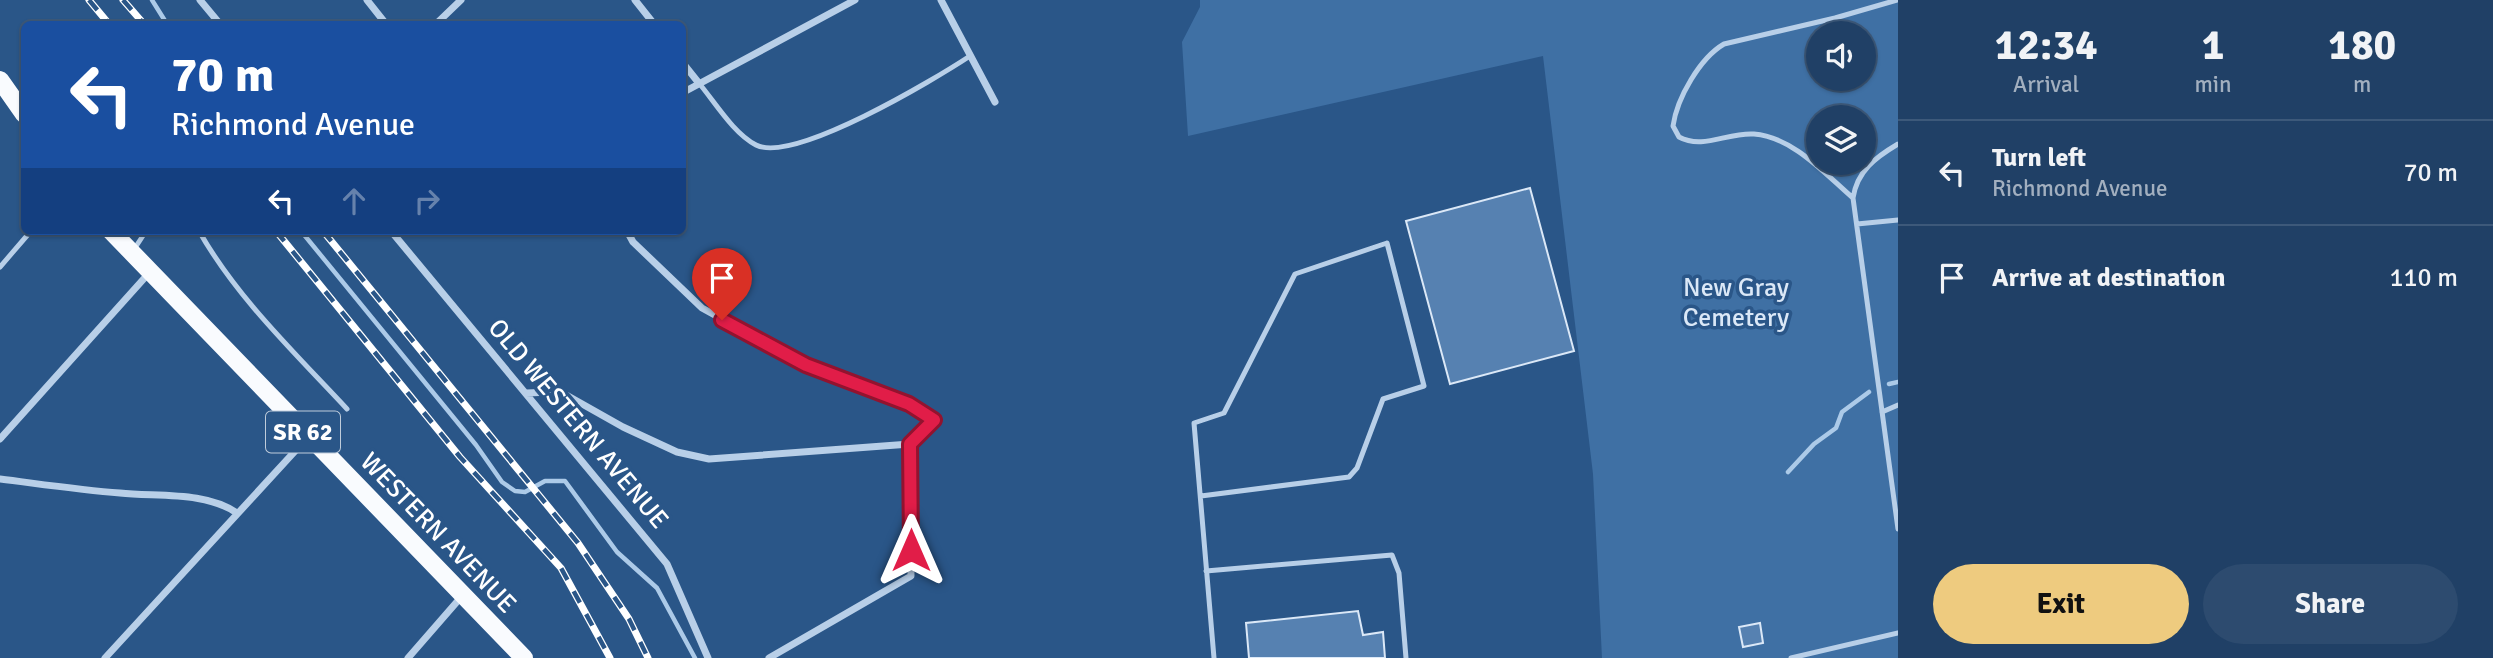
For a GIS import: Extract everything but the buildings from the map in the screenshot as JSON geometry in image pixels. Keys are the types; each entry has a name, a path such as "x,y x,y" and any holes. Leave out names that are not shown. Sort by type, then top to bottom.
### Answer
{"main road":[{"path":"2,86 21,110"},
{"name":"WESTERN AVENUE","path":"115,235 524,658"}],"street":[{"path":"200,0 218,21"},
{"path":"367,0 384,21"},
{"path":"439,21 461,0"},
{"path":"635,0 652,21"},
{"path":"686,90 855,0"},
{"path":"941,0 995,102"},
{"path":"686,67 698,82"},
{"name":"OLD WESTERN AVENUE","path":"394,235 667,564 708,658"},
{"path":"526,393 553,391 568,396 677,452 709,459 910,444 934,420 909,404 806,365 702,308 633,242 629,235"},
{"path":"0,439 149,273"},
{"path":"105,658 308,437"},
{"path":"769,658 911,576 910,444"},
{"path":"0,479 206,500 226,505 237,513"},
{"path":"408,658 462,596"}],"lane":[{"path":"1853,198 1816,166 1778,140 1754,134 1693,143 1674,132 1674,119 1701,63 1712,51 1724,44 1739,38 1835,18 1898,0"},
{"path":"698,82 744,136 758,146 771,149 793,146 847,124 941,75 970,56"},
{"path":"1898,144 1871,160 1855,188 1853,198 1898,528"},
{"path":"1857,224 1898,220"},
{"path":"0,267 28,235"},
{"path":"132,254 144,235"},
{"path":"201,235 211,252 260,314 347,409"},
{"path":"1201,496 1349,477 1357,468 1383,399 1423,386 1387,243 1295,274 1224,413 1194,423 1214,658"},
{"path":"1882,412 1898,405"},
{"path":"1206,571 1392,555 1399,573 1406,658"},
{"path":"1791,658 1898,633"}],"green space":[{"name":"New Gray Cemetery","path":"1200,0 1898,0 1898,658 1602,658 1593,474 1543,56 1188,136 1182,42 1200,7"}],"waterway":[{"path":"152,0 165,21"},
{"path":"304,235 476,445 502,482 515,491 525,492 545,481 565,481 617,552 657,588 695,658"},
{"path":"1889,384 1898,382"},
{"path":"1788,472 1814,444 1836,428 1842,412 1869,392"}],"railway":[{"path":"89,0 106,21"},
{"path":"123,0 141,21"},
{"path":"279,235 460,457 561,568 610,658"},
{"path":"326,235 578,543 629,619 648,658"}],"route":[{"path":"722,320 806,365 909,404 934,420 910,444 911,550"}]}
